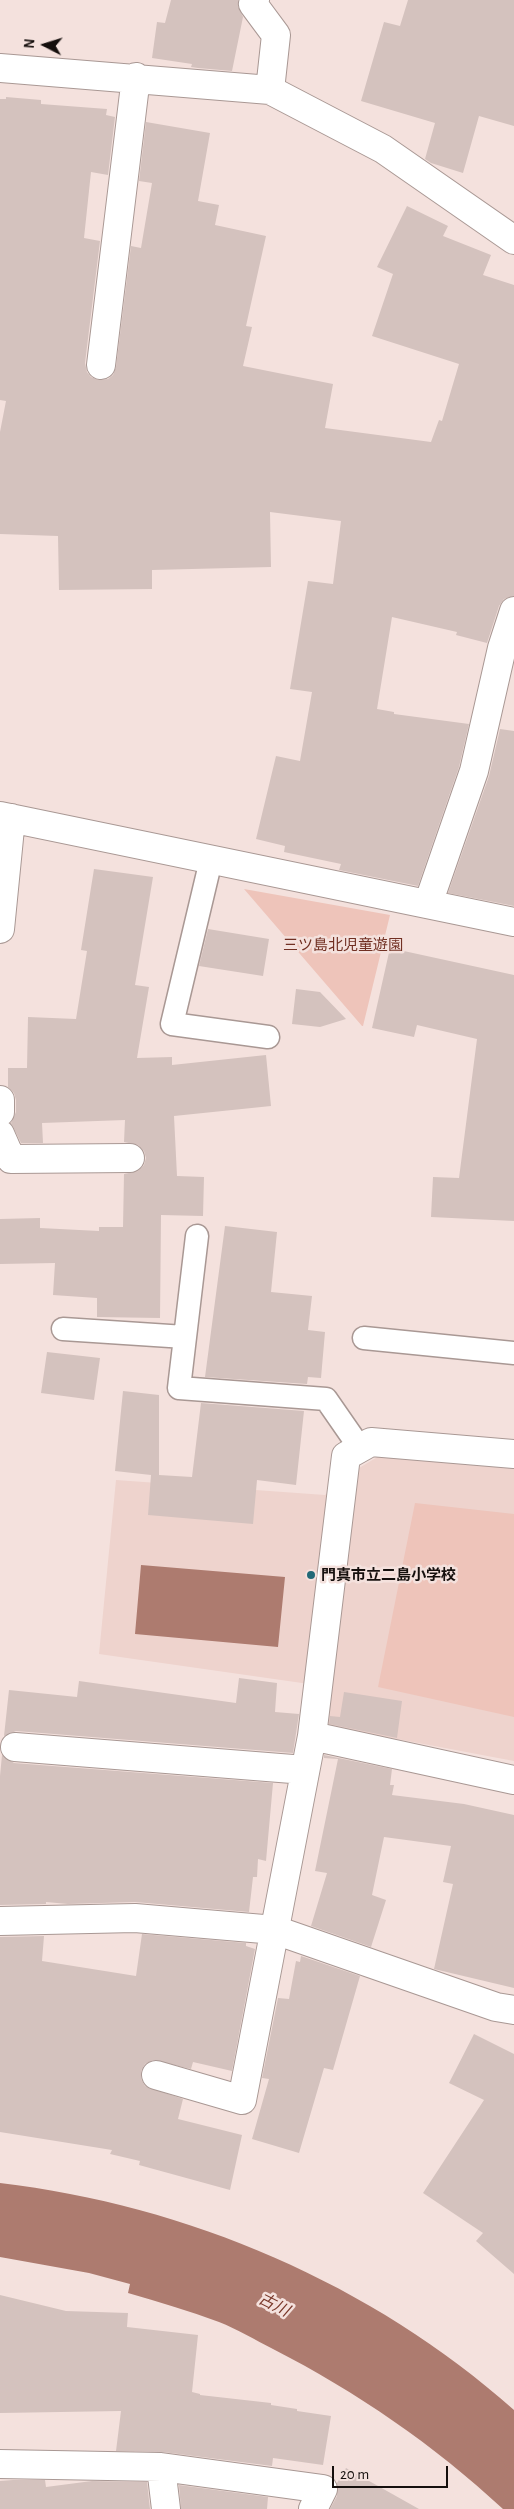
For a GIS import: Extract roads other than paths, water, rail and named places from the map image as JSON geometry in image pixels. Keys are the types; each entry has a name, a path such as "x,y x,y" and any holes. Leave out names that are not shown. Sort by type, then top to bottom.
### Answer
{"street":[{"path":"255,0 253,4 276,35 270,90"},
{"path":"0,68 136,77 270,90 383,149 514,240"},
{"path":"101,365 136,77"},
{"path":"428,904 474,772 502,648 514,611"},
{"path":"0,929 6,817 514,922"},
{"path":"0,1100 0,1112"},
{"path":"0,1134 11,1160 130,1158"},
{"path":"156,2076 242,2100 312,1736 346,1456 371,1442 514,1454"},
{"path":"312,1736 514,1780"},
{"path":"15,1748 305,1770"},
{"path":"0,1921 135,1918 275,1930 496,2007 514,2010"},
{"path":"0,2464 161,2466 322,2489 314,2509"},
{"path":"161,2466 166,2509"}],"lane":[{"path":"211,860 172,1024 268,1037"},
{"path":"197,1236 180,1388 326,1398 360,1448"},
{"path":"63,1329 185,1336"},
{"path":"364,1338 514,1353"}],"water":[{"path":"141,1565 285,1577 278,1647 135,1634"},
{"name":"古川","path":"0,2183 70,2194 139,2210 208,2231 274,2258 339,2289 400,2324 459,2365 514,2410 514,2509 503,2509 450,2463 394,2421 335,2383 232,2328 196,2314 128,2293 130,2284 89,2273 0,2257"}],"place":[{"name":"門真市立二島小学校","path":"311,1575"}],"park label":[{"name":"三ツ島北児童遊園","path":"343,945"}]}
